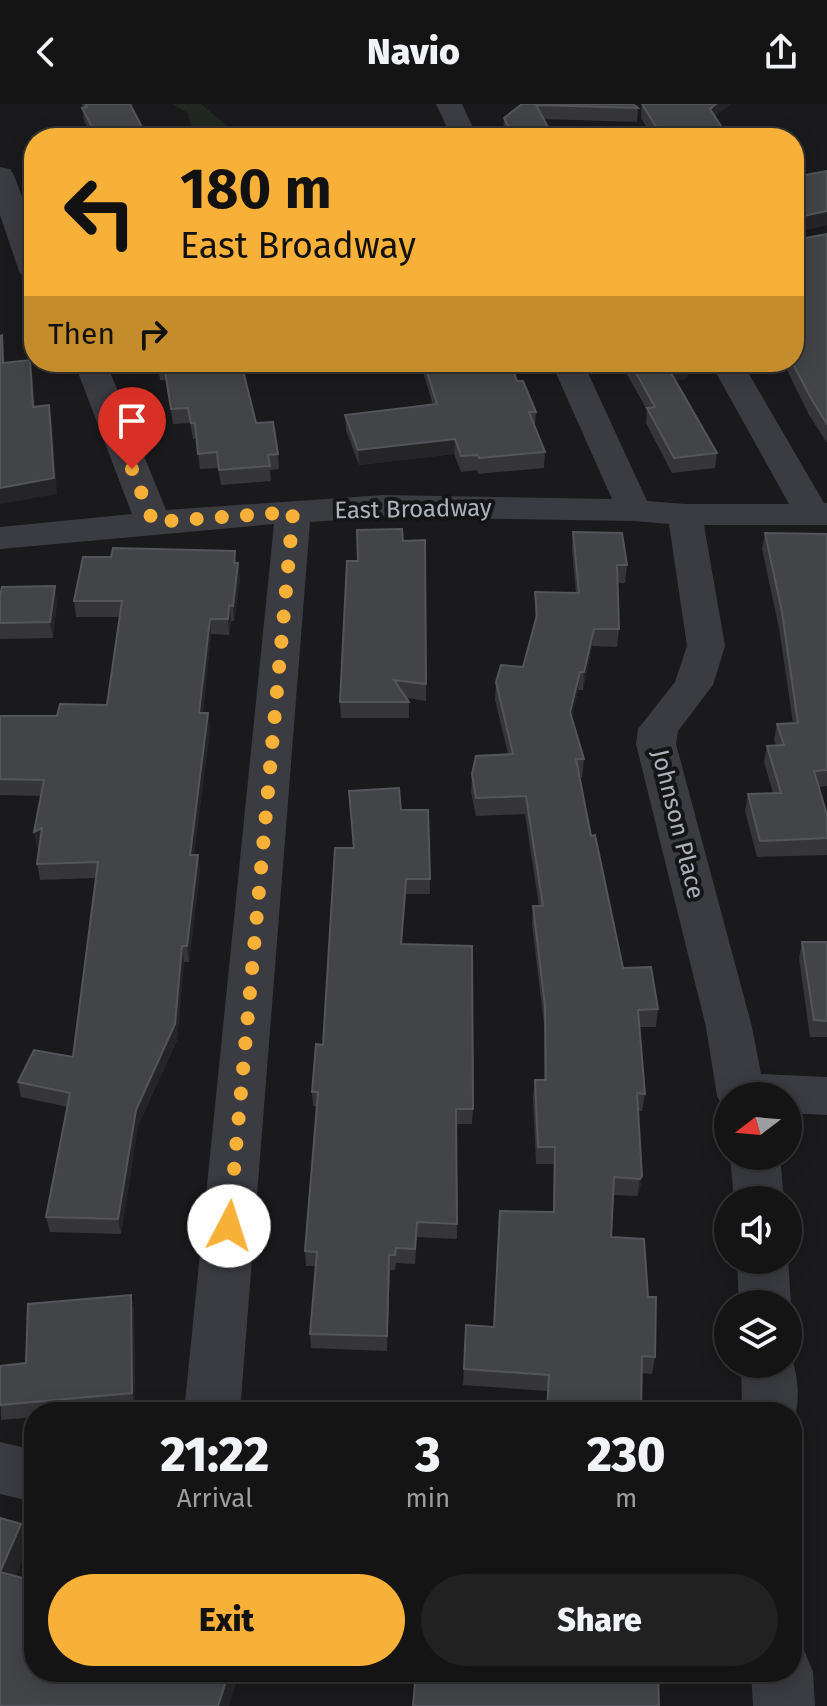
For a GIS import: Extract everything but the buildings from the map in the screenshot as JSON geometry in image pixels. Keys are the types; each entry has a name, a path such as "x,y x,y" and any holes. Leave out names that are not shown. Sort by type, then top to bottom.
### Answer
{"street":[{"path":"449,104 460,128"},
{"path":"0,175 24,243"},
{"path":"94,372 153,522"},
{"path":"572,372 634,510"},
{"path":"732,372 820,514"},
{"name":"East Broadway","path":"0,538 153,522 384,506 634,510 685,515 820,514"},
{"path":"213,1402 293,512"},
{"name":"Johnson Place","path":"685,515 706,646 693,685 658,729 656,744 729,1027 739,1082"},
{"path":"802,1095 827,1096"},
{"path":"769,1378 770,1402"},
{"path":"0,1468 24,1474"},
{"path":"783,1682 784,1706"}],"shaded area":[{"path":"172,104 201,104 229,128 192,128 188,113"}],"route":[{"path":"132,469 153,522 293,512 229,1226"}]}
